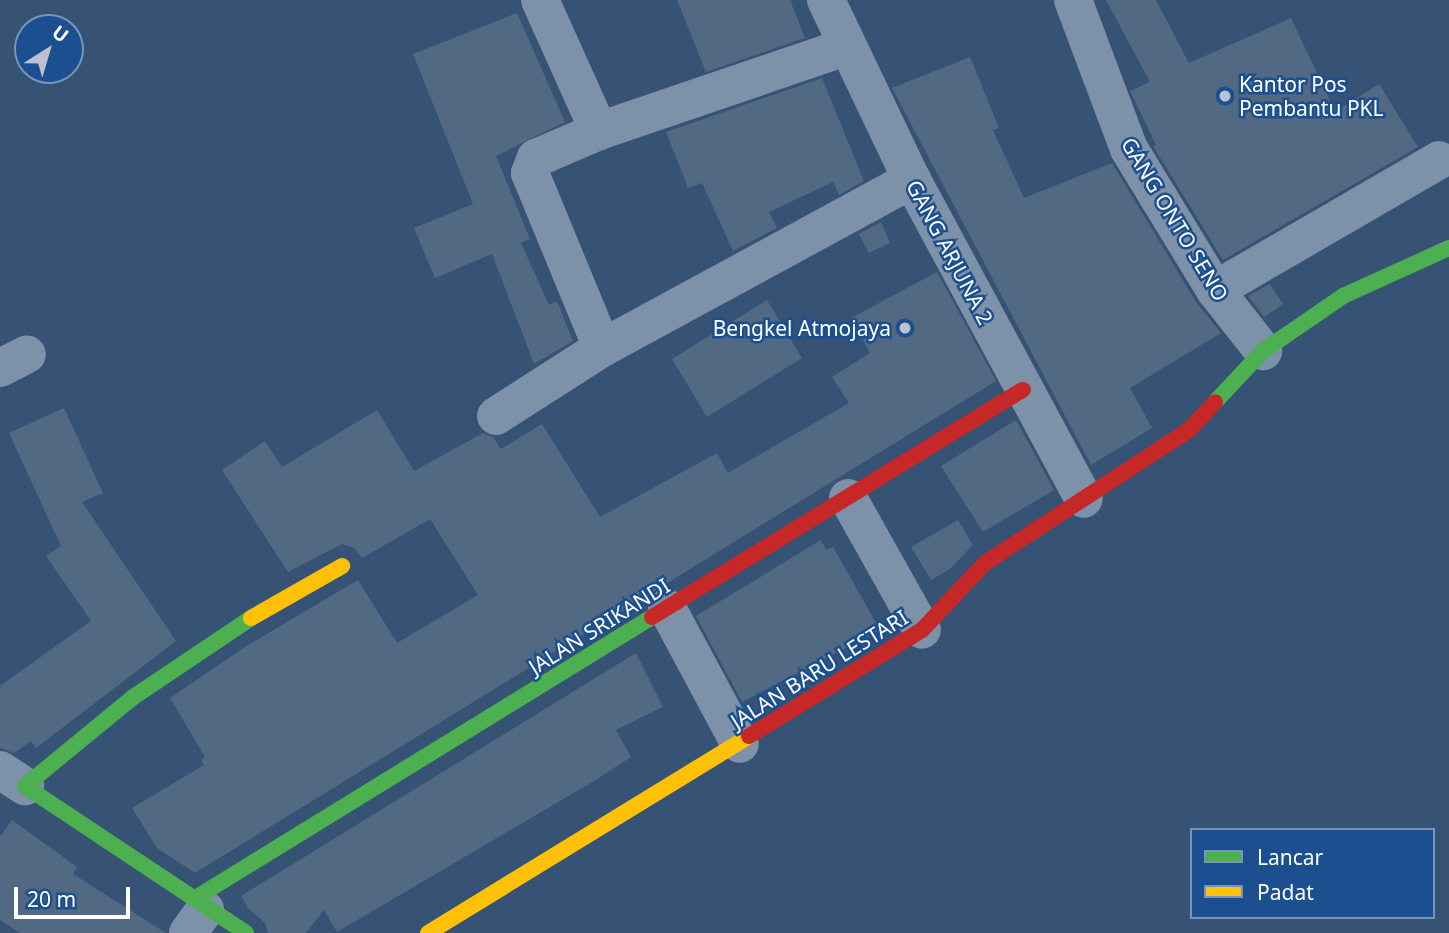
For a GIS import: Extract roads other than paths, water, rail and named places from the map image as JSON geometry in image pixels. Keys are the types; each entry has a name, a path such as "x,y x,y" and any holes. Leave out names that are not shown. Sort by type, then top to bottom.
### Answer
{"street":[{"path":"540,0 599,131"},
{"name":"GANG ARJUNA 2","path":"826,0 846,47 912,180 1084,499"},
{"name":"GANG ONTO SENO","path":"1073,0 1129,149 1215,290 1263,351"},
{"path":"602,348 530,173 536,158 599,131 846,47"},
{"path":"1215,290 1439,160"},
{"path":"496,416 602,348 912,180"},
{"name":"JALAN BARU LESTARI","path":"428,933 922,630 985,564 1189,430 1263,351 1343,296 1449,248"},
{"name":"JALAN SRIKANDI","path":"197,913 667,608 1023,390"},
{"path":"848,498 922,630"},
{"path":"246,933 197,913 12,778 236,626 342,566"},
{"path":"667,608 740,744"}],"place":[{"name":"Kantor Pos Pembantu PKL","path":"1225,96"},
{"name":"Bengkel Atmojaya","path":"905,328"}]}
